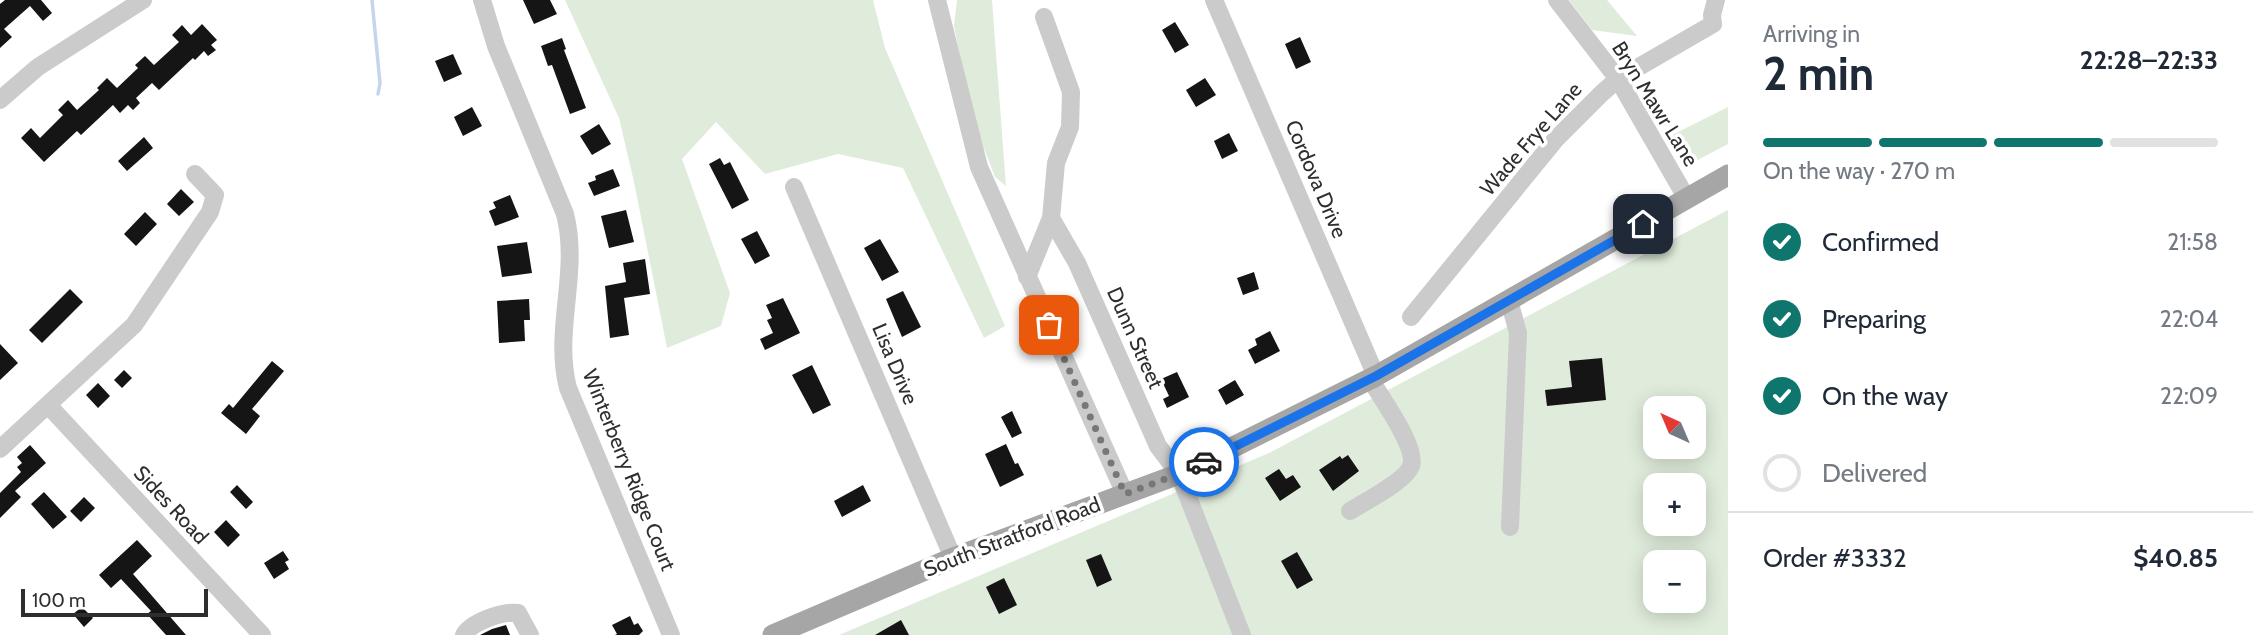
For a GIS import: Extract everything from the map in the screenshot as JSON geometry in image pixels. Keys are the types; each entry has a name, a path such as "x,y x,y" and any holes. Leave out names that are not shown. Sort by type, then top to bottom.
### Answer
{"main road":[{"name":"South Stratford Road","path":"773,635 953,558 1179,474 1373,378 1728,175"}],"street":[{"path":"0,100 38,67 143,0"},
{"name":"Winterberry Ridge Court","path":"482,0 491,33 565,214 569,231 571,271 562,343 568,388 671,635"},
{"path":"937,0 979,167 1125,494"},
{"name":"Cordova Drive","path":"1214,0 1373,378 1412,454 1411,466 1402,477 1350,511"},
{"name":"Bryn Mawr Lane","path":"1558,0 1618,79 1687,199"},
{"name":"Wade Frye Lane","path":"1412,317 1555,140 1618,79 1713,24 1712,15 1716,0"},
{"path":"1027,277 1051,218 1056,163 1070,127 1072,92 1044,18"},
{"path":"0,449 134,325 210,212 215,195 195,174"},
{"name":"Lisa Drive","path":"794,187 953,558"},
{"name":"Dunn Street","path":"1051,218 1077,263 1158,446 1179,474 1242,635"},
{"path":"1509,300 1518,332 1510,527"},
{"name":"Sides Road","path":"48,405 262,635"},
{"path":"464,635 468,628 510,612 518,614 530,635"}],"green space":[{"path":"565,0 873,0 885,48 1005,326 984,338 903,168 838,154 765,174 716,122 682,159 730,293 721,326 667,348 619,118"},
{"path":"957,0 992,0 1006,186 995,177 972,117 954,26"},
{"path":"1569,0 1607,0 1637,36 1592,30"},
{"path":"1728,107 1728,144 1686,166 1668,137"},
{"path":"1728,210 1728,635 839,635 1269,453"}],"building":[{"path":"5,0 41,0 52,13 43,21 30,6 4,29 12,37 0,48 0,4"},
{"path":"523,0 550,0 557,14 534,24"},
{"path":"1175,22 1189,45 1175,53 1162,30"},
{"path":"202,24 217,40 211,45 216,50 208,56 204,51 195,60 193,58 159,90 152,83 136,98 140,103 133,110 128,105 120,113 113,105 81,135 77,131 44,162 21,138 31,128 40,138 63,115 58,110 68,100 77,110 99,90 97,88 107,78 117,88 138,68 135,65 145,56 154,65 179,42 172,35 182,25 191,35"},
{"path":"1300,37 1311,62 1296,69 1285,44"},
{"path":"562,38 586,108 570,114 552,65 548,66 541,46"},
{"path":"453,54 462,74 444,82 435,61"},
{"path":"1205,78 1216,95 1196,107 1186,90"},
{"path":"472,107 482,126 463,136 454,117"},
{"path":"599,124 611,144 592,155 580,136"},
{"path":"1229,133 1238,151 1222,159 1214,141"},
{"path":"144,137 153,148 127,171 118,161"},
{"path":"720,158 724,165 730,162 749,200 732,209 709,164"},
{"path":"613,169 620,186 594,196 588,183 596,180 595,176"},
{"path":"181,189 194,202 179,216 167,204"},
{"path":"510,195 519,217 495,226 489,211 496,208 493,202"},
{"path":"626,210 634,242 609,248 601,216"},
{"path":"145,212 157,224 136,246 124,234"},
{"path":"757,231 770,256 755,264 741,239"},
{"path":"880,239 899,272 882,281 864,248"},
{"path":"527,242 532,273 502,277 497,246"},
{"path":"645,259 650,294 624,298 629,335 610,338 605,286 626,282 623,263"},
{"path":"1254,272 1259,289 1243,295 1237,278"},
{"path":"70,289 83,302 42,343 29,330"},
{"path":"903,291 921,327 902,337 886,299"},
{"path":"783,298 800,333 765,350 760,339 773,333 767,320 772,318 766,305"},
{"path":"529,299 530,320 524,320 525,341 499,343 497,301"},
{"path":"1270,331 1280,351 1255,364 1248,350 1257,345 1255,339"},
{"path":"0,344 18,363 0,380"},
{"path":"1602,358 1606,400 1547,406 1545,390 1572,387 1569,361"},
{"path":"272,361 284,371 252,409 260,416 246,434 221,413 229,404 233,408"},
{"path":"812,365 831,405 813,414 792,375"},
{"path":"124,370 132,378 122,388 114,380"},
{"path":"1177,372 1189,397 1167,408 1163,399 1169,396 1161,379"},
{"path":"1235,380 1244,395 1226,405 1218,390"},
{"path":"98,383 110,396 98,408 86,395"},
{"path":"1012,411 1022,433 1012,438 1001,417"},
{"path":"1006,444 1015,464 1018,463 1024,475 1000,487 985,454"},
{"path":"30,445 46,463 15,491 21,497 0,518 0,493 21,472 17,467 22,463 17,457"},
{"path":"1348,455 1359,471 1333,491 1319,470 1340,456 1342,459"},
{"path":"1279,469 1286,479 1293,475 1301,487 1280,501 1265,478"},
{"path":"237,485 253,502 246,509 230,492"},
{"path":"863,485 871,501 842,517 834,501"},
{"path":"44,492 67,517 53,529 31,504"},
{"path":"84,497 95,508 81,522 70,511"},
{"path":"226,520 240,535 228,547 214,532"},
{"path":"137,540 152,556 133,574 186,635 166,635 147,614 151,611 121,579 111,588 99,575"},
{"path":"283,551 289,560 285,562 289,569 274,579 264,563"},
{"path":"1297,552 1313,580 1297,589 1281,561"},
{"path":"1101,554 1112,580 1097,587 1086,560"},
{"path":"1004,578 1017,605 999,614 986,587"},
{"path":"82,607 93,618 84,627 73,614"},
{"path":"630,616 634,625 638,623 643,631 639,635 615,635 617,634 612,625"},
{"path":"901,620 909,635 875,635"},
{"path":"506,625 510,635 480,635 492,629"}],"waterway":[{"path":"372,0 380,83 378,94"}],"way so far":[{"path":"1049,325 1125,494 1204,462"}],"route":[{"path":"1204,462 1376,376 1643,224"}]}
